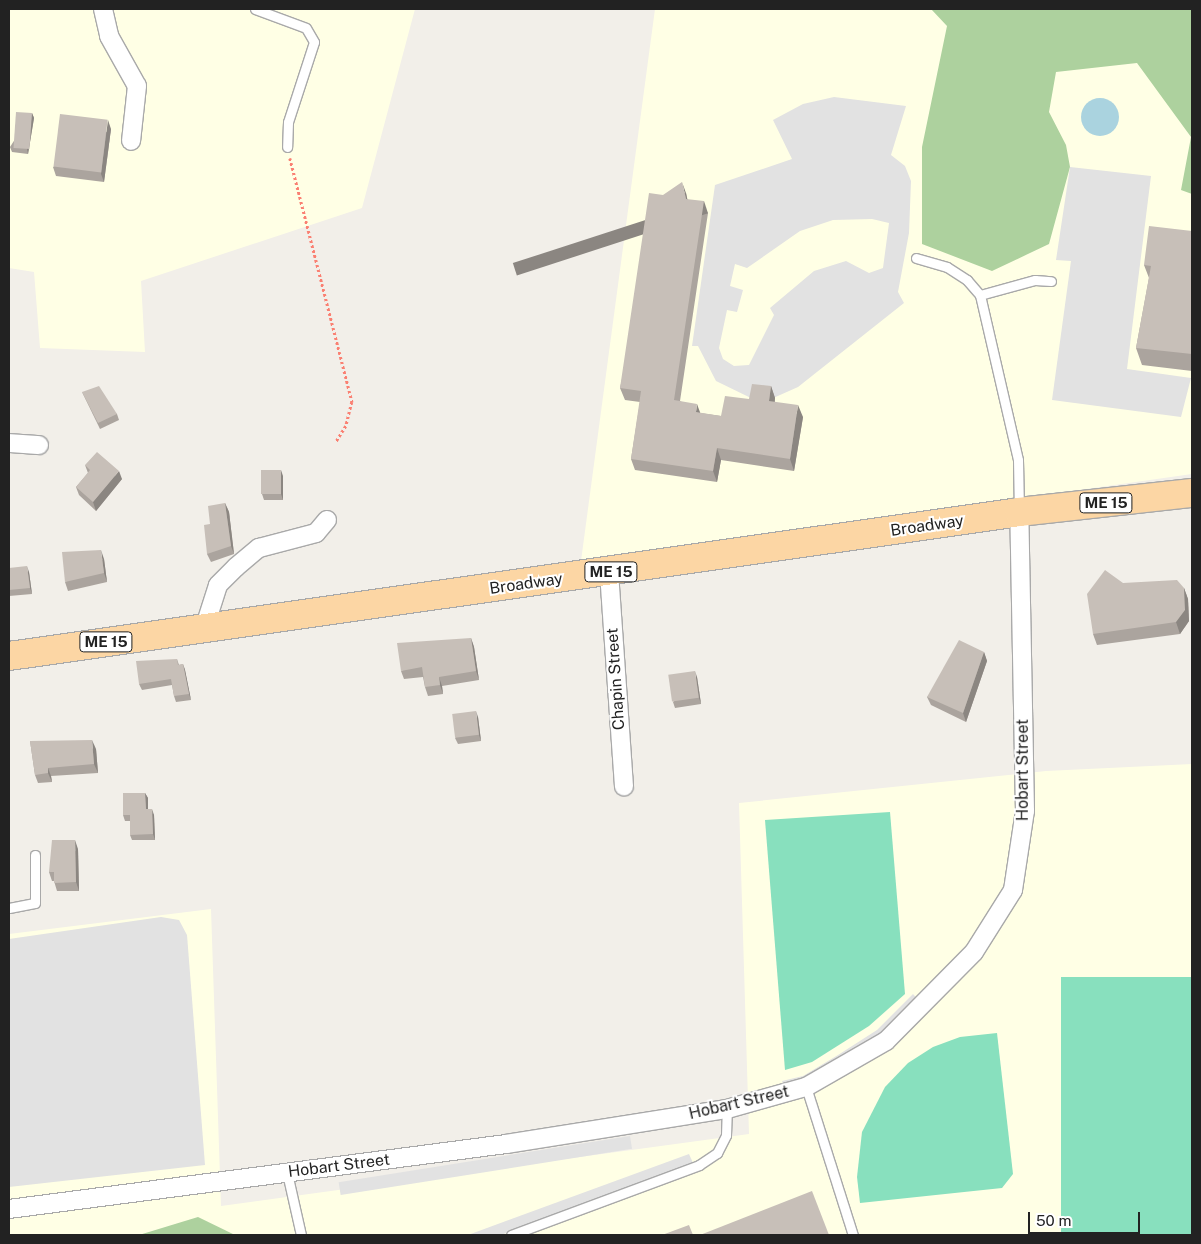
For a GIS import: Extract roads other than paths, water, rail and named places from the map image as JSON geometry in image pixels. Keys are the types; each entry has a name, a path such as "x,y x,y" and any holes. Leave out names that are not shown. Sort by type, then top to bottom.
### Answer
{"main road":[{"name":"Broadway","path":"9,656 609,572 1019,512 1192,493"}],"street":[{"path":"103,9 109,36 137,86 131,142"},
{"path":"9,443 39,445"},
{"name":"Hobart Street","path":"9,1209 287,1173 727,1109 806,1087 886,1041 974,952 1013,890 1025,811 1019,512"},
{"path":"204,628 218,585 236,567 259,548 316,533 327,520"},
{"name":"Chapin Street","path":"609,572 624,786"}],"lane":[{"path":"255,9 306,28 314,42 288,122 287,147"},
{"path":"916,258 947,267 967,280 980,295 1018,460 1019,512"},
{"path":"980,295 1035,280 1051,282"},
{"path":"9,908 35,903 35,855"},
{"path":"806,1087 853,1235"},
{"path":"511,1235 698,1166 717,1154 726,1135 727,1109"},
{"path":"287,1173 300,1235"}],"water":[{"path":"1100,98 1107,99 1113,104 1118,110 1118,124 1113,130 1107,135 1100,136 1093,135 1087,130 1082,124 1081,117 1082,110 1087,104 1093,99"}]}
